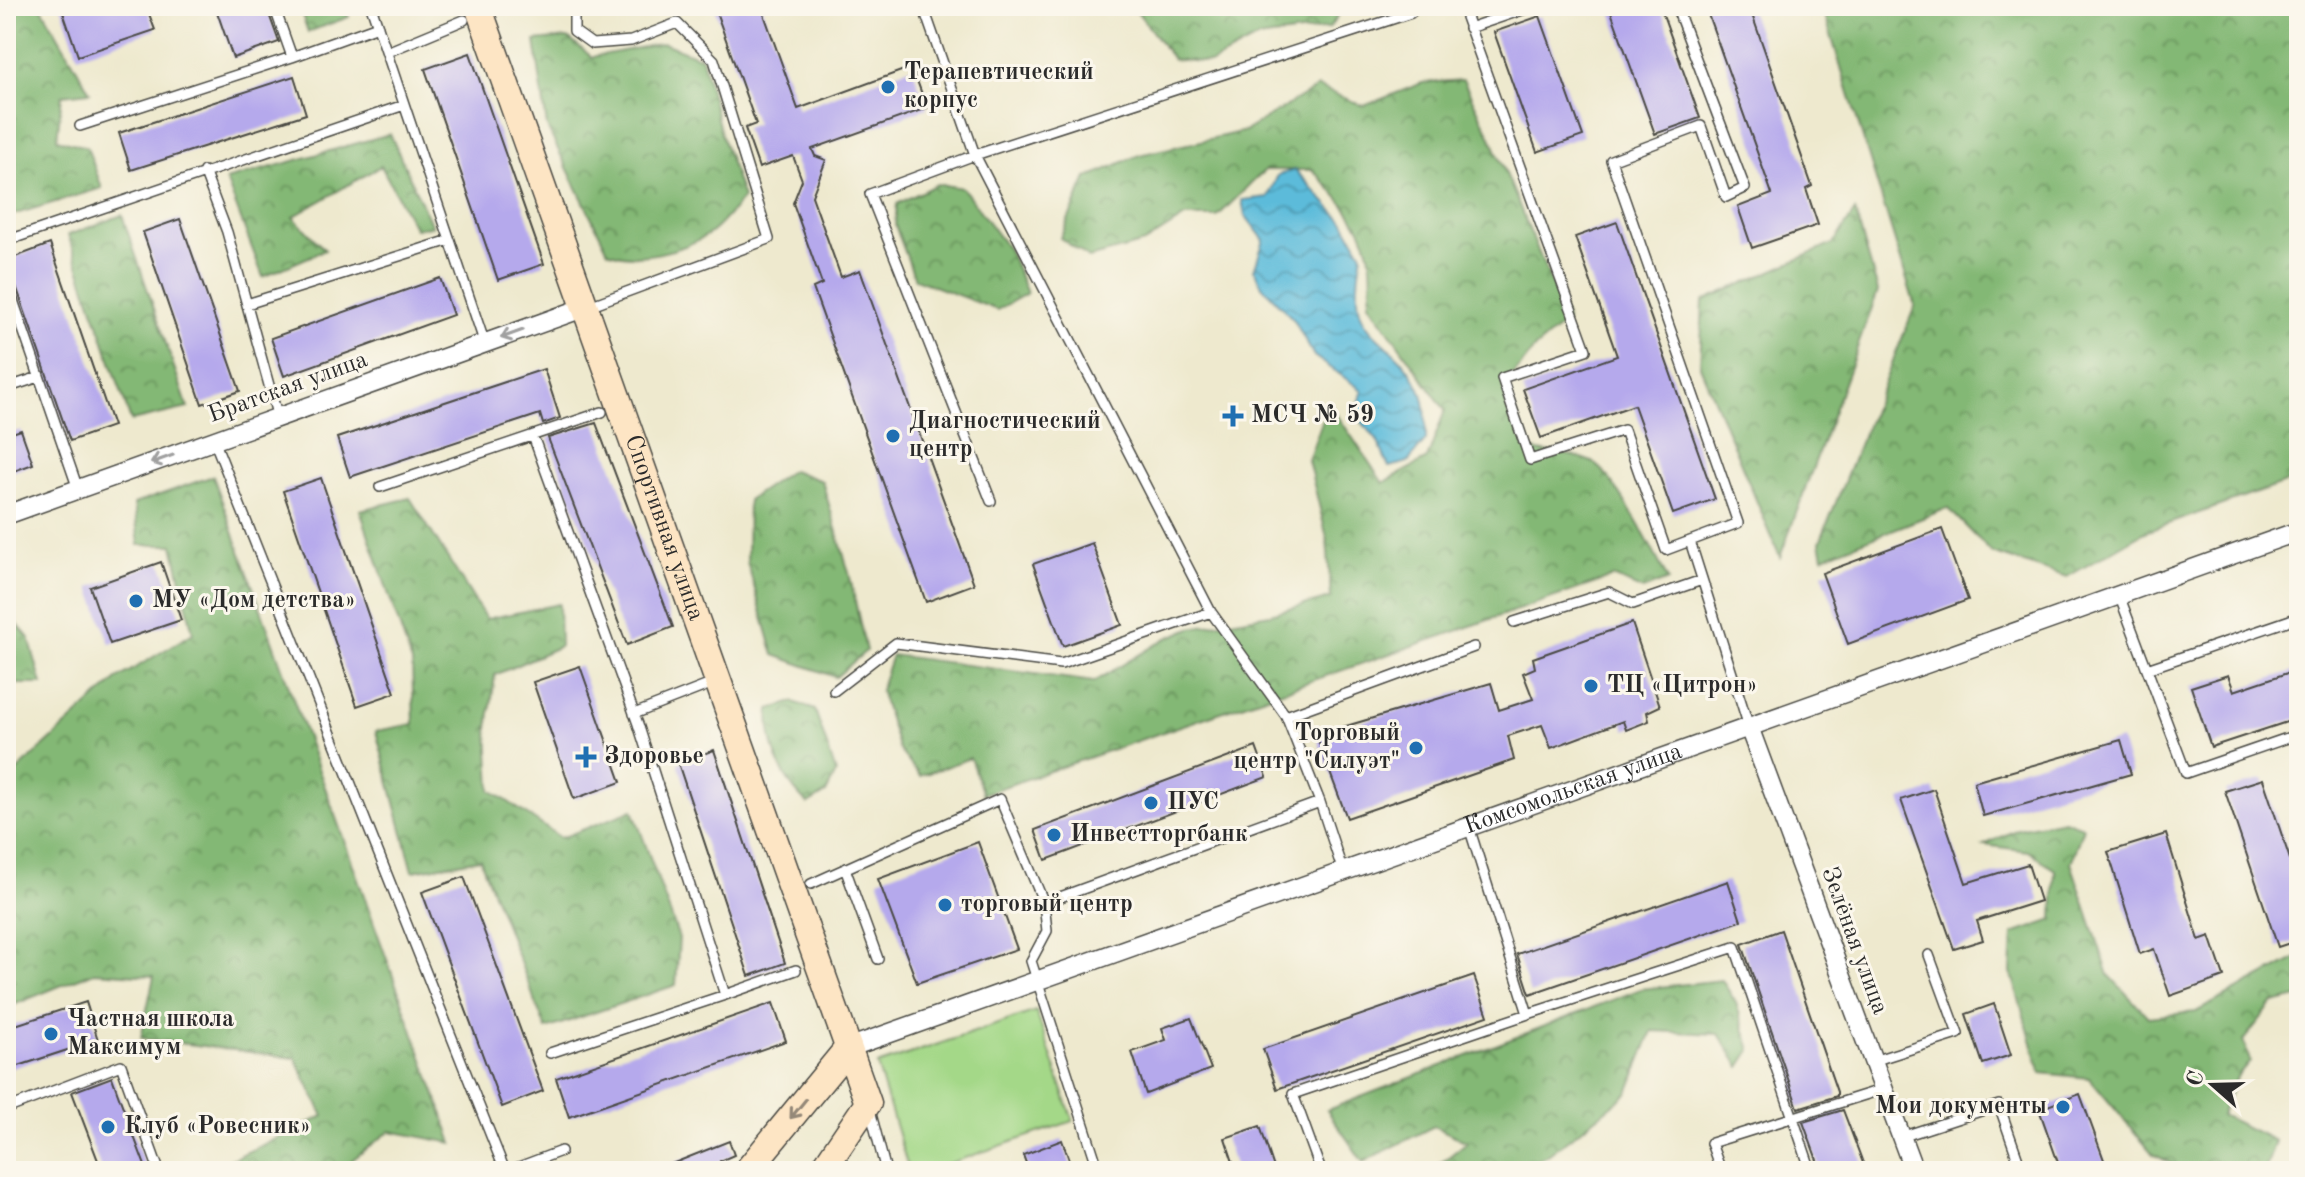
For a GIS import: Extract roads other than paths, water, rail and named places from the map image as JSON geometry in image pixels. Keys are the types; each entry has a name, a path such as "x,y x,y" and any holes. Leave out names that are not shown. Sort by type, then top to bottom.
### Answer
{"street":[{"name":"Спортивная улица","path":"471,13 586,307 848,1048"},
{"name":"Братская улица","path":"6,515 586,307"},
{"name":"Комсомольская улица","path":"848,1048 2298,532"},
{"name":"Зелёная улица","path":"1749,727 1914,1171"},
{"path":"822,1171 868,1103 848,1048"},
{"path":"755,1167 848,1048"}],"lane":[{"path":"274,6 292,57"},
{"path":"371,6 485,344"},
{"path":"574,6 574,31 592,44 631,41 677,23 714,60 769,239 586,307"},
{"path":"923,6 975,155 1211,612 1286,716 1320,802 1343,872"},
{"path":"991,501 870,194 975,155 1411,13 1414,6"},
{"path":"1462,6 1586,350 1502,378 1530,460 1624,430 1666,550 1738,523 1611,160 1701,126 1726,197 1745,188 1676,6"},
{"path":"1469,28 1534,6"},
{"path":"387,52 471,13"},
{"path":"80,126 378,26"},
{"path":"6,241 404,105"},
{"path":"204,171 227,232 278,418"},
{"path":"247,304 450,240"},
{"path":"6,280 78,489"},
{"path":"6,388 39,377"},
{"path":"380,487 602,412"},
{"path":"533,436 634,714 725,995"},
{"path":"214,440 506,1171 561,1151"},
{"path":"1690,541 1749,727"},
{"path":"1514,622 1609,592 1633,604 1702,580"},
{"path":"2119,595 2186,773 2299,734"},
{"path":"834,691 896,643 1061,664 1211,612"},
{"path":"2147,669 2299,617"},
{"path":"1286,716 1474,647"},
{"path":"634,714 717,682"},
{"path":"811,884 846,871 1000,799 1044,903 1047,931 1031,961 1099,1171"},
{"path":"1044,903 1320,802"},
{"path":"1469,827 1528,1014"},
{"path":"846,871 878,959"},
{"path":"1321,1171 1293,1094 1735,947 1811,1171"},
{"path":"1873,1061 1958,1034 1929,955"},
{"path":"550,1053 796,970"},
{"path":"6,1109 121,1065 157,1165"},
{"path":"1721,1171 1711,1143 1884,1089"},
{"path":"868,1103 886,1171"},
{"path":"1901,1137 1999,1105 2022,1171"}],"water":[{"path":"1295,170 1344,222 1362,254 1358,283 1363,319 1405,365 1421,391 1426,440 1408,462 1389,467 1377,440 1357,416 1362,390 1314,356 1294,320 1262,286 1254,270 1264,240 1245,215 1242,200 1268,197 1278,175"}],"place":[{"name":"Терапевтический корпус","path":"888,87"},
{"name":"МСЧ № 59","path":"1233,416"},
{"name":"Диагностический центр","path":"893,436"},
{"name":"МУ «Дом детства»","path":"136,601"},
{"name":"ТЦ «Цитрон»","path":"1591,686"},
{"name":"Торговый центр \"Силуэт\"","path":"1416,748"},
{"name":"Здоровье","path":"586,757"},
{"name":"ПУС","path":"1151,803"},
{"name":"Инвестторгбанк","path":"1054,835"},
{"name":"торговый центр","path":"945,905"},
{"name":"Частная школа Максимум","path":"51,1034"},
{"name":"Мои документы","path":"2063,1107"},
{"name":"Клуб «Ровесник»","path":"108,1127"}]}
